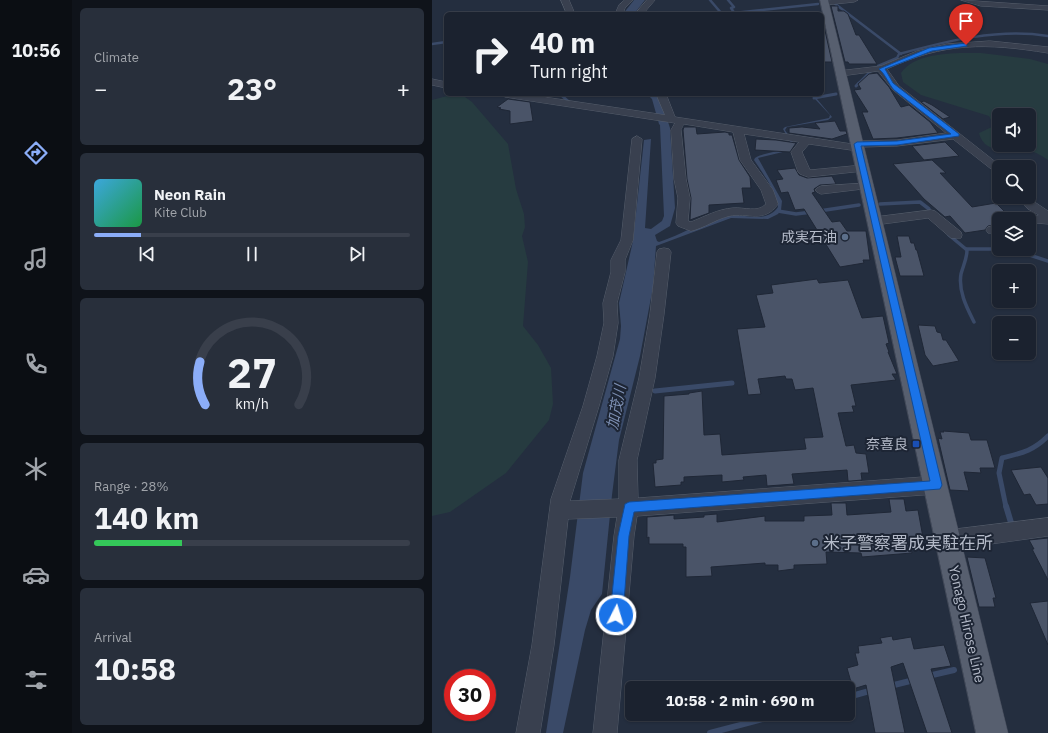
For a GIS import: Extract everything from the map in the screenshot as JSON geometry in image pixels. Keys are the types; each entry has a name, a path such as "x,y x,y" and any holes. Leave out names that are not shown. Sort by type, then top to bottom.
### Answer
{"main road":[{"name":"Yonago Hirose Line","path":"824,1 992,733"}],"street":[{"path":"565,0 569,12"},
{"path":"620,12 628,0"},
{"path":"641,12 651,0"},
{"path":"824,1 854,0"},
{"path":"965,0 981,4 1048,8"},
{"path":"841,73 881,69 931,49 946,46 1000,44 1048,50"},
{"path":"881,69 885,71 891,84 992,164"},
{"path":"432,82 444,84"},
{"path":"517,96 789,138 858,146 897,143 956,135"},
{"path":"662,96 676,120 680,179 684,198 682,223 691,227 729,212 762,212 769,209 772,204 767,190 746,160 737,130"},
{"path":"807,140 796,152 804,172 808,174 865,177"},
{"path":"528,733 543,645 559,510 604,359 611,323 610,303 618,272 618,260 627,240 633,141"},
{"path":"822,190 865,177"},
{"path":"1030,204 1048,216"},
{"path":"875,221 931,214 956,235"},
{"path":"1036,220 1048,220"},
{"path":"605,733 624,536 628,460 646,378 657,314 664,252"},
{"path":"559,510 626,508 936,485"},
{"path":"948,540 1048,528"}],"green space":[{"path":"981,53 1030,59 1048,64 1048,160 1031,152 1036,152 1036,108 992,108 992,122 989,116 921,95 903,82 901,73 908,66 927,57 950,54"},
{"path":"447,96 465,97 472,102 508,144 516,189 524,214 525,227 522,236 528,262 523,326 538,345 551,368 553,404 549,420 506,473 450,512 432,516 432,100"},
{"path":"992,127 992,148 986,145 979,133"}],"water":[{"path":"634,0 645,0 636,12 625,12"},
{"name":"加茂川","path":"649,96 660,96 670,128 675,208 670,226 655,235 657,241 659,242 716,218 732,215 760,217 773,212 778,207 775,194 769,182 754,160 755,158 783,149 787,146 790,142 783,129 785,127 829,118 830,115 815,99 817,99 832,117 828,120 787,127 785,130 793,142 793,145 787,151 758,158 782,201 781,210 778,214 768,219 731,218 656,246 653,287 640,356 619,440 602,594 591,610 585,630 563,733 546,733 570,577 583,473 620,339 621,326 619,303 633,241 644,140 651,139 645,228 651,229 662,221 664,216 660,125 652,99"}],"building":[{"path":"831,6 838,6 838,11 844,11 848,14 856,35 859,35 877,64 849,64 848,62 845,62"},
{"path":"824,26 832,62 824,62"},
{"path":"877,73 889,87 901,107 909,105 930,122 938,133 897,138 873,139 862,112 868,112 854,90 861,89 858,84 869,74"},
{"path":"508,99 530,102 533,121 510,124 510,111 499,109 501,108 497,107"},
{"path":"924,101 950,117 943,119 921,102"},
{"path":"835,121 840,131 846,131 847,134 832,139 789,133 789,128 802,127 820,129 815,123"},
{"path":"684,127 696,127 697,134 725,132 732,135 739,160 750,177 751,188 742,188 744,203 709,205 709,213 690,220 691,198 687,179"},
{"path":"756,139 796,143 790,152 755,150"},
{"path":"945,142 959,156 924,160 912,146"},
{"path":"932,160 946,173 940,173 972,207 997,204 1005,212 992,212 992,225 988,226 985,230 965,233 950,216 945,217 924,199 893,164"},
{"path":"795,168 799,175 807,178 832,176 836,184 820,185 814,189 815,192 812,193 832,222 840,221 847,231 866,231 870,260 863,260 864,263 840,267 804,209 795,210 788,192 781,193 776,180 783,179 777,170"},
{"path":"897,236 909,236 911,243 914,243 924,276 900,276 895,257 901,257"},
{"path":"817,279 819,283 848,280 862,318 883,316 889,343 886,344 897,374 892,374 896,380 851,385 856,406 852,406 854,412 838,413 846,446 854,445 856,453 866,454 869,473 861,473 862,480 851,481 848,481 847,470 792,474 794,484 767,486 766,475 743,477 744,480 722,482 722,475 684,477 684,482 681,482 681,485 655,487 653,463 656,463 656,460 663,459 664,396 689,394 702,391 704,435 720,434 722,455 806,449 804,438 823,437 813,388 795,390 792,379 786,379 785,376 758,379 761,394 748,395 737,329 765,327 756,295 773,293 771,285"},
{"path":"918,325 935,326 937,332 941,333 943,340 946,340 959,361 933,366 925,355"},
{"path":"943,431 969,433 971,440 987,440 995,468 980,468 981,473 964,472 969,491 950,490 938,438 942,439 940,432 944,432"},
{"path":"1041,467 1048,478 1048,504 1036,505 1030,494 1024,495 1011,470"},
{"path":"889,499 904,499 906,511 918,510 924,543 919,542 920,548 911,548 912,553 862,557 861,553 826,552 827,564 794,565 794,569 778,571 778,565 765,565 765,563 711,567 712,576 686,577 686,547 683,547 683,544 649,544 649,537 647,538 647,517 674,515 674,519 704,517 704,515 717,514 717,522 765,516 765,521 804,521 804,516 832,515 831,503 846,503 847,515 891,512"},
{"path":"1048,538 1048,580 1029,540"},
{"path":"967,557 985,558 996,598 993,598 995,607 979,607"},
{"path":"1048,601 1048,645 1030,603"},
{"path":"892,636 893,640 911,637 914,649 944,645 951,666 931,669 952,733 927,733 903,663 891,667 905,733 875,733 866,685 855,688 855,681 851,681 847,668 858,665 855,653 859,653 858,646 882,643 880,638"}],"waterway":[{"path":"710,0 720,12"},
{"path":"728,0 734,7 731,8 734,12"},
{"path":"834,3 901,54"},
{"path":"743,12 818,4"},
{"path":"901,54 954,40 973,37 1010,34 1048,36"},
{"path":"432,44 444,42"},
{"path":"878,66 897,58 901,54"},
{"path":"856,86 871,71"},
{"path":"814,98 836,94"},
{"path":"562,96 569,102"},
{"path":"880,204 920,202 929,209"},
{"path":"819,211 859,205"},
{"path":"778,211 796,214 812,212"},
{"path":"949,235 967,250 960,280 962,293 974,322"},
{"path":"966,249 992,249"},
{"path":"1033,256 1048,261"},
{"path":"655,391 732,383"},
{"path":"1006,507 999,473 1002,458 1027,451 1048,436"},
{"path":"1006,506 1012,526"},
{"path":"928,676 954,670"},
{"path":"890,686 914,680"},
{"path":"855,695 873,690"},
{"path":"710,733 755,721"}],"place":[{"name":"成実石油","path":"845,237"},
{"name":"奈喜良","path":"916,444"},
{"name":"米子警察署成実駐在所","path":"815,543"}],"route":[{"path":"616,615 624,536 629,507 936,485 857,144 871,145 897,143 956,135 913,103 891,84 885,71 881,69 931,49 946,46 966,45"}]}
